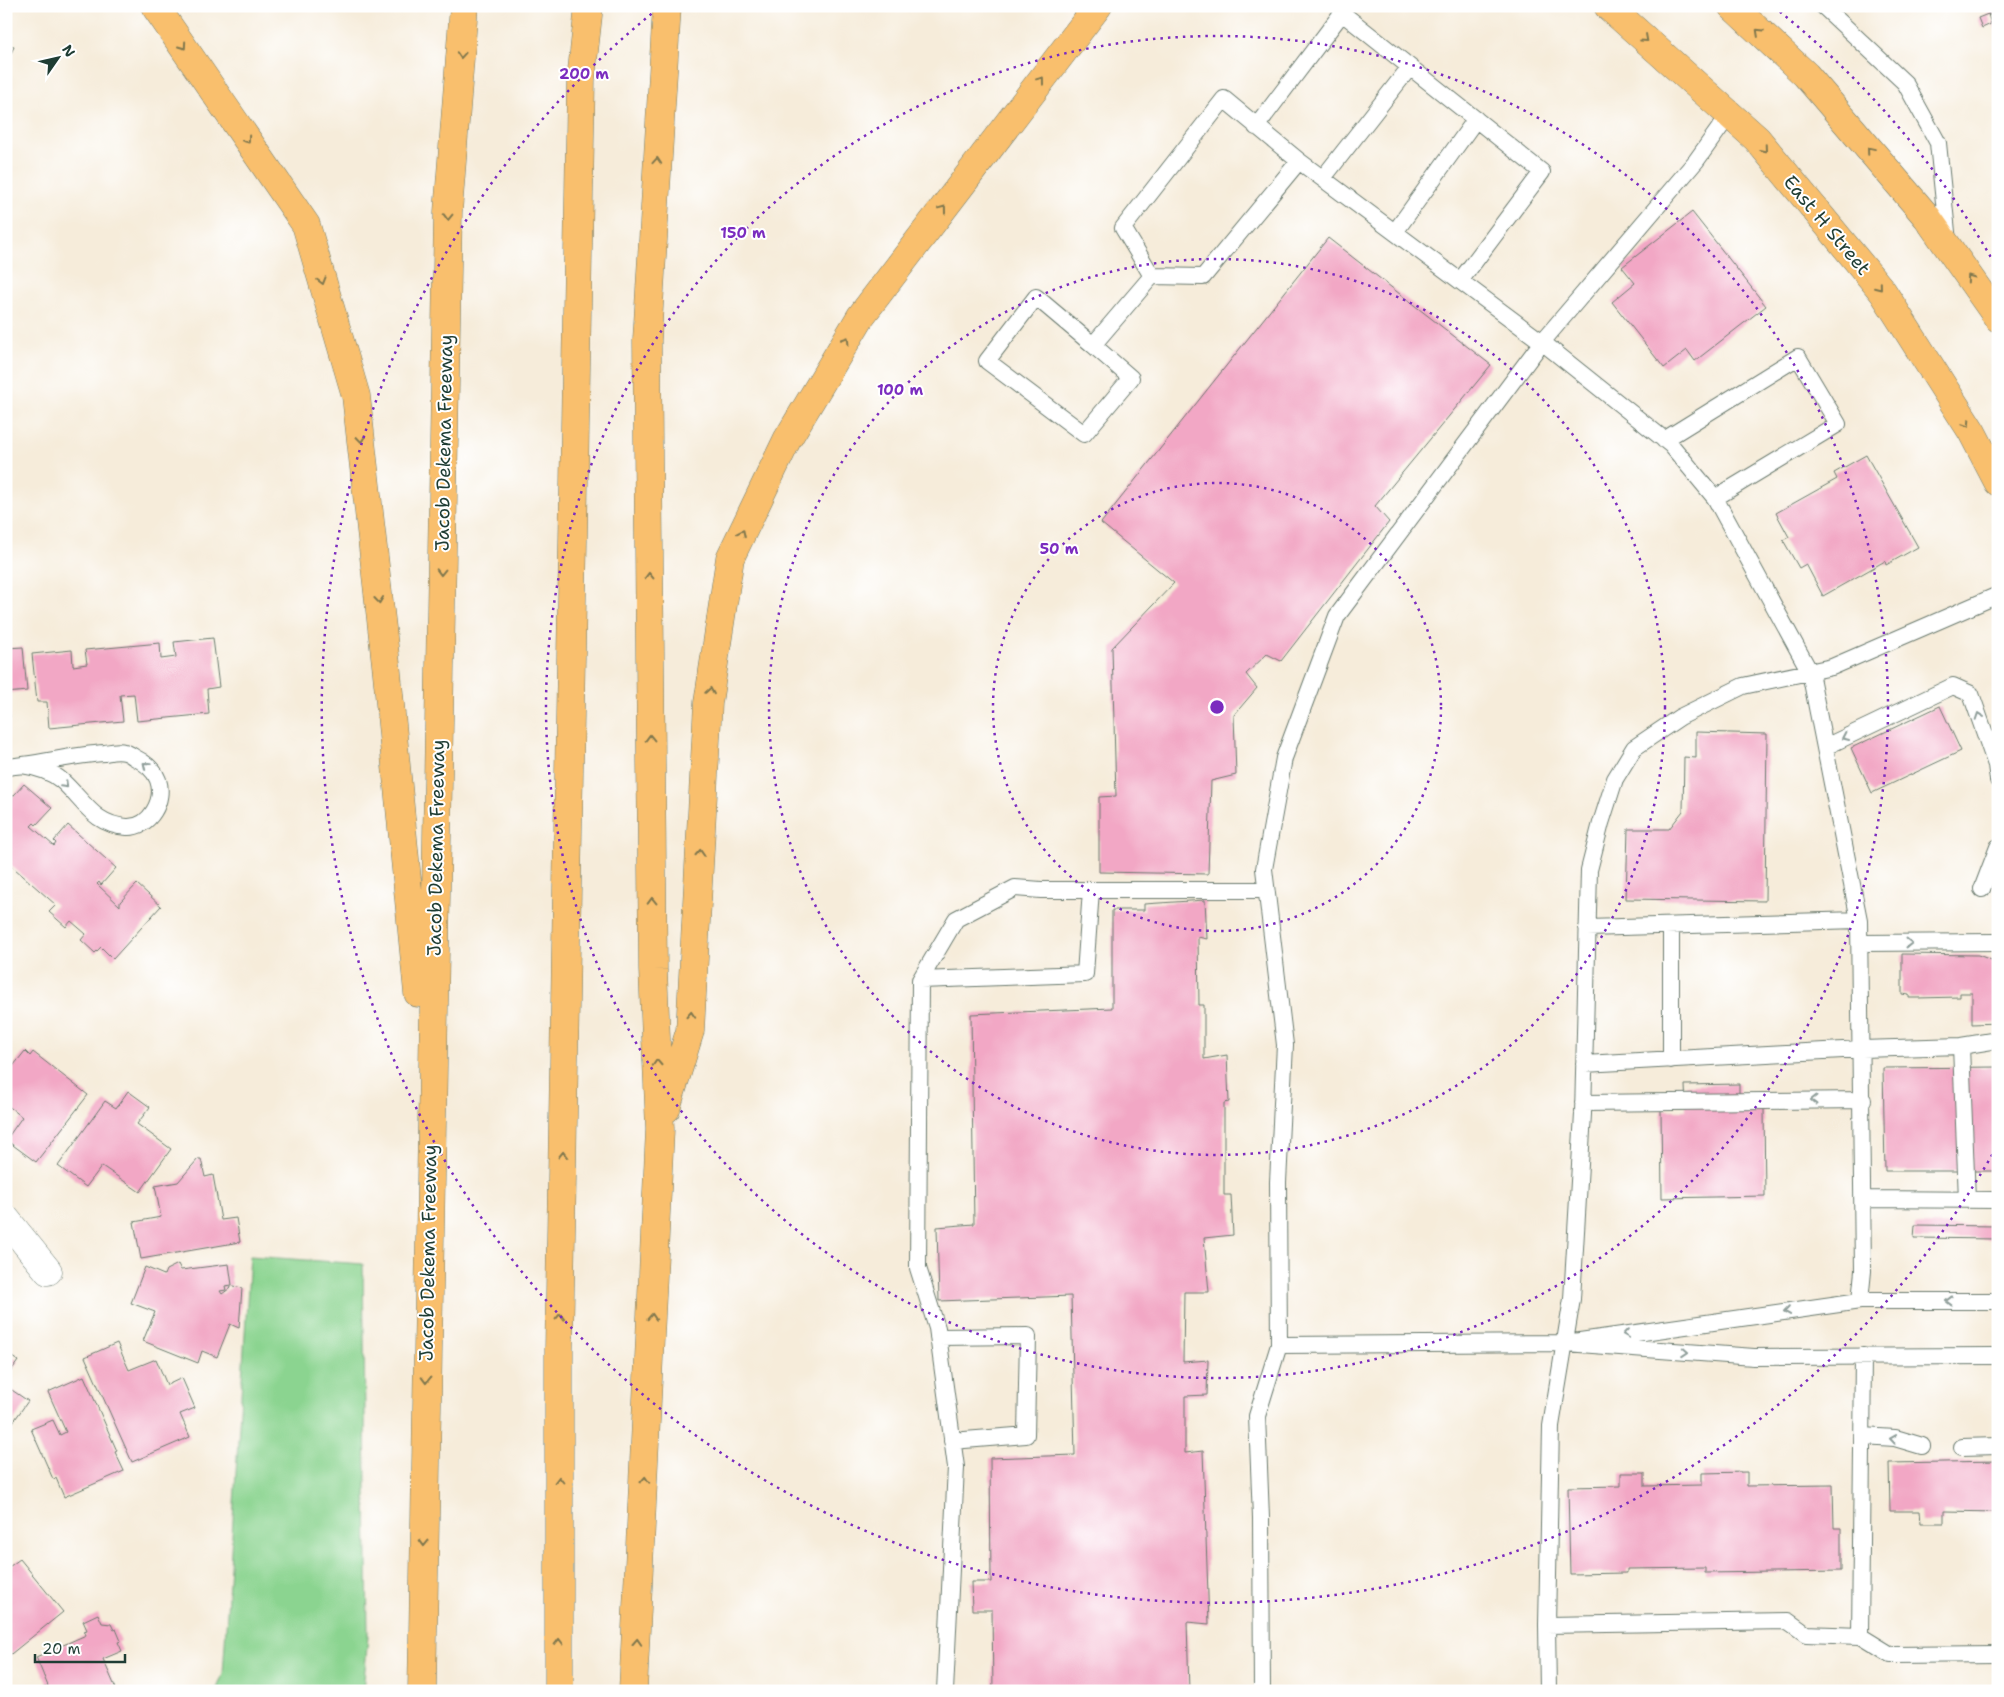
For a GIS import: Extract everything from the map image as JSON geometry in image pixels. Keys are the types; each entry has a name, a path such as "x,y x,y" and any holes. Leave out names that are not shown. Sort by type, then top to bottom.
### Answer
{"main road":[{"path":"155,6 306,226 356,396 388,683 430,1122"},
{"name":"Jacob Dekema Freeway","path":"422,1691 430,1122 448,212 464,6"},
{"path":"559,1691 560,1330 580,118 581,79 589,6"},
{"path":"633,1691 660,1129 653,970 647,340 668,6"},
{"path":"660,1129 690,1031 708,704 730,558 787,440 861,316 1098,6"},
{"name":"East H Street","path":"1608,6 1757,140 1883,292 1972,432 1998,482"},
{"path":"1732,6 1806,75 1927,217 1998,318"}],"street":[{"path":"6,1219 48,1271"}],"lane":[{"path":"1823,6 1905,83 1938,143 1949,249"},
{"path":"1256,127 1342,13 1542,172 1460,281"},
{"path":"1323,178 1410,67"},
{"path":"1152,276 1123,228 1224,99 1299,161 1542,342 1664,440 1715,498 1810,672 1860,920 1863,1199 1863,1270 1860,1301"},
{"path":"1262,1691 1261,1518 1257,1416 1279,1345 1278,1182 1285,1044 1264,869 1284,758 1337,616 1542,342 1696,161 1730,115"},
{"path":"1395,232 1476,119"},
{"path":"1152,276 1203,277 1299,161"},
{"path":"1093,345 1152,276"},
{"path":"1036,298 1093,345 1131,378 1084,434 987,360 1036,298"},
{"path":"1664,440 1798,357 1838,424 1715,498"},
{"path":"1548,1691 1547,1625 1551,1426 1572,1299 1583,1103 1589,870 1615,779 1634,748 1680,717 1743,686 1832,667 1998,595"},
{"path":"1825,747 1953,686 1971,694 1996,766 1998,780"},
{"path":"124,752 143,761 152,769 158,779 159,802 147,819 139,824 129,827 105,823 60,779 38,768 14,766 93,754 124,752"},
{"path":"1982,889 1998,848"},
{"path":"945,1691 956,1466 938,1337 918,1268 920,980 956,919 1015,888 1266,890"},
{"path":"920,980 1085,974 1091,890"},
{"path":"1587,928 1860,920"},
{"path":"1671,926 1671,1060"},
{"path":"1860,942 1998,942"},
{"path":"1584,1064 1862,1049 1961,1046 1998,1040"},
{"path":"1961,1046 1967,1200"},
{"path":"1583,1103 1862,1100"},
{"path":"1863,1199 1998,1200"},
{"path":"1566,1343 1860,1301 1998,1301"},
{"path":"938,1337 1028,1336 1026,1435 952,1441"},
{"path":"1279,1345 1566,1343 1754,1357 1998,1356"},
{"path":"1860,1636 1863,1356"},
{"path":"1862,1436 1895,1438 1922,1446"},
{"path":"1962,1447 1998,1446"},
{"path":"1547,1625 1788,1621 1806,1634 1860,1636 1892,1655 1998,1654"}],"green space":[{"path":"250,1256 363,1264 368,1636 363,1691 216,1691 223,1674"}],"building":[{"path":"1984,6 1998,6 1998,13 1990,16 1987,8 1985,9"},
{"path":"1988,14 1991,24 1982,28 1978,18"},
{"path":"1998,21 1998,32 1993,23"},
{"path":"6,43 14,47 6,63"},
{"path":"1692,212 1766,306 1695,361 1687,350 1664,368 1612,302 1635,283 1622,267"},
{"path":"1328,238 1491,365 1375,506 1389,522 1281,661 1267,654 1246,674 1257,688 1234,715 1236,775 1211,781 1208,874 1099,872 1099,797 1116,796 1112,648 1174,583 1101,523"},
{"path":"1866,455 1918,547 1886,565 1885,561 1823,596 1806,564 1799,568 1783,540 1789,537 1776,513 1837,479 1834,473"},
{"path":"213,638 219,687 207,689 209,714 137,721 134,694 120,695 123,721 49,728 47,702 37,702 32,654 72,650 73,666 87,664 85,650 160,643 161,659 176,657 174,642"},
{"path":"23,647 27,691 6,693 6,648"},
{"path":"6,695 10,717 6,718"},
{"path":"1940,706 1961,751 1872,793 1851,748"},
{"path":"1696,732 1767,734 1765,901 1626,899 1628,829 1669,829 1683,811 1684,757 1696,758"},
{"path":"24,784 52,808 36,825 34,823 31,826 54,846 56,843 54,841 68,825 116,868 101,885 99,882 97,884 120,906 120,902 137,884 161,906 113,959 101,947 95,953 81,940 86,934 71,921 66,927 49,912 56,905 6,861 6,804"},
{"path":"1205,900 1207,939 1198,937 1199,1005 1204,1005 1204,1059 1227,1055 1229,1102 1224,1103 1224,1195 1231,1195 1233,1235 1204,1238 1209,1292 1184,1292 1183,1362 1208,1360 1207,1395 1185,1396 1185,1453 1203,1451 1209,1624 1187,1622 1189,1691 993,1691 992,1610 972,1610 971,1582 991,1582 990,1458 1075,1455 1071,1296 939,1301 937,1227 974,1224 971,1014 1112,1008 1112,910 1144,910 1144,904"},
{"path":"1902,954 1978,955 1997,962 1998,1023 1972,1024 1972,993 1960,993 1960,997 1917,998 1909,998 1909,995 1902,994"},
{"path":"25,1051 30,1056 33,1052 88,1095 36,1162 6,1140 22,1117 6,1104 6,1075"},
{"path":"1998,1067 1998,1171 1885,1171 1883,1068"},
{"path":"1739,1084 1739,1109 1764,1109 1765,1196 1662,1198 1661,1110 1686,1110 1685,1085"},
{"path":"128,1091 150,1107 137,1124 171,1149 140,1192 102,1166 86,1187 58,1166 105,1101 116,1108"},
{"path":"198,1159 201,1159 205,1177 213,1175 221,1220 236,1218 240,1242 141,1259 134,1222 161,1217 155,1186 178,1182"},
{"path":"1915,1225 1998,1226 1998,1239 1914,1238"},
{"path":"178,1264 181,1270 229,1264 232,1285 225,1286 226,1290 220,1291 222,1294 233,1286 242,1288 239,1328 230,1324 217,1357 202,1351 198,1363 143,1341 155,1312 131,1303 145,1267 164,1275 166,1270"},
{"path":"117,1343 129,1370 156,1359 167,1385 182,1378 195,1408 180,1414 190,1437 132,1462 85,1357"},
{"path":"6,1353 18,1361 6,1378"},
{"path":"84,1376 124,1471 64,1497 56,1478 53,1479 31,1429 53,1420 60,1435 66,1432 48,1392"},
{"path":"6,1386 28,1401 6,1432"},
{"path":"1998,1461 1998,1512 1944,1511 1944,1523 1921,1523 1920,1511 1890,1511 1889,1463"},
{"path":"1747,1472 1747,1486 1833,1485 1834,1528 1841,1528 1841,1571 1705,1573 1705,1568 1627,1569 1627,1573 1570,1574 1568,1487 1621,1486 1621,1473 1645,1473 1645,1486 1702,1485 1702,1473"},
{"path":"20,1559 63,1612 6,1658 6,1569"},
{"path":"98,1614 102,1623 111,1624 114,1630 116,1629 121,1641 118,1642 122,1651 103,1659 117,1691 37,1691 48,1686 36,1657 86,1635 84,1631 87,1630 83,1621"}]}
